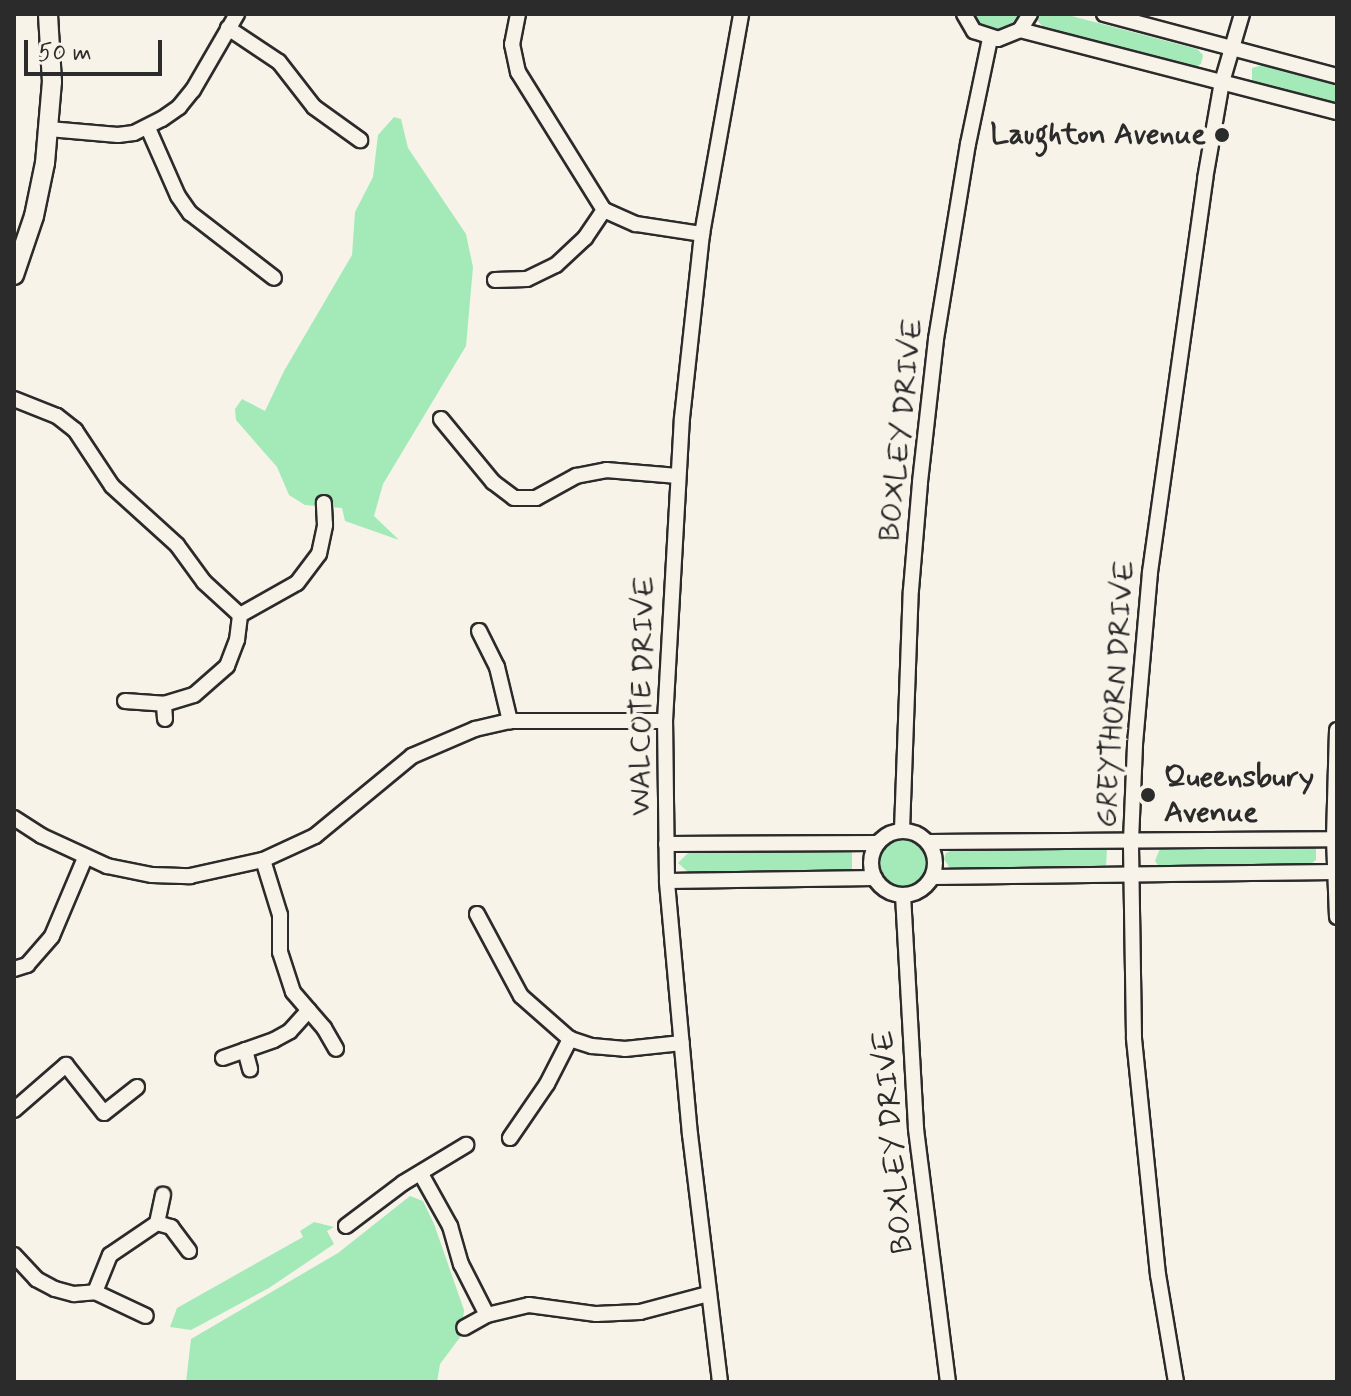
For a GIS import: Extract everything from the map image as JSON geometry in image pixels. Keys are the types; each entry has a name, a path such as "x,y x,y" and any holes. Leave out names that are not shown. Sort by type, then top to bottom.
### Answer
{"street":[{"path":"14,275 39,195 49,129 52,82 48,14"},
{"path":"49,129 118,135 148,128 179,107 237,14"},
{"path":"518,14 512,44 518,72 604,210 636,224 702,234"},
{"name":"WALCOTE DRIVE","path":"720,1382 708,1294 667,881 665,721 678,476 702,234 741,14"},
{"path":"961,15 974,31 990,39 1006,38 1020,30 1030,14"},
{"path":"1104,14 1337,76"},
{"name":"GREYTHORN DRIVE","path":"1176,1382 1158,1275 1134,1037 1131,841 1135,744 1150,572 1222,82 1242,14"},
{"path":"228,28 279,62 314,107 360,140"},
{"path":"1020,30 1337,112"},
{"name":"BOXLEY DRIVE","path":"902,830 910,605 920,482 936,339 968,144 990,39"},
{"path":"148,128 178,196 190,213 274,278"},
{"path":"495,280 527,279 556,265 585,238 604,210"},
{"path":"14,399 57,416 75,430 112,486 177,545 204,582 240,615"},
{"path":"441,419 493,482 514,498 536,498 576,476 606,470 678,476"},
{"path":"240,615 297,583 319,554 333,525 324,503"},
{"path":"125,701 165,711 194,695 227,666 237,640 240,615"},
{"path":"479,631 497,667 510,721"},
{"path":"14,818 85,858 130,872 169,875 233,869 263,860 315,836 340,819 382,778 412,756 475,729 510,721 665,721"},
{"path":"1337,730 1334,839 1337,917"},
{"path":"902,830 917,833 929,842 936,859 933,877 915,893 903,895 887,890 875,878 871,860 878,843 889,834 902,830"},
{"path":"929,842 1334,839"},
{"path":"666,844 878,843"},
{"path":"14,969 27,965 52,936 85,858"},
{"path":"263,860 280,915 280,952 293,992 336,1049"},
{"path":"933,877 1335,872"},
{"path":"667,881 875,878"},
{"name":"BOXLEY DRIVE","path":"903,895 916,1129 948,1382"},
{"path":"477,914 521,996 570,1039 592,1046 625,1049 682,1043"},
{"path":"223,1058 290,1031 309,1010"},
{"path":"510,1138 547,1084 570,1039"},
{"path":"245,1050 250,1069"},
{"path":"14,1110 66,1065 104,1113 137,1087"},
{"path":"346,1226 403,1183 466,1145"},
{"path":"421,1174 450,1226 461,1264 487,1315"},
{"path":"95,1292 110,1255 157,1223 163,1195"},
{"path":"157,1223 171,1227 189,1251"},
{"path":"15,1258 36,1279 55,1289 74,1294 95,1292 146,1316"},
{"path":"464,1328 487,1315 529,1305 596,1314 640,1312 708,1294"}],"green space":[{"path":"972,14 1019,14 1008,28 995,31 983,28"},
{"path":"1039,14 1064,14 1197,49 1203,55 1201,64 1195,67 1044,28 1038,21"},
{"path":"1262,65 1337,84 1337,105 1252,84 1252,68"},
{"path":"394,117 401,119 408,148 466,234 473,267 466,346 383,484 374,516 399,540 345,521 342,508 305,505 289,495 277,467 236,420 235,409 242,399 265,411 284,371 352,255 355,212 373,177 378,135"},
{"path":"903,839 912,840 920,846 926,854 926,872 920,880 912,886 903,887 894,886 886,880 880,872 879,863 880,854 886,846 894,840"},
{"path":"1310,845 1316,849 1316,860 1311,864 1160,868 1155,861 1161,846"},
{"path":"1107,848 1106,868 951,870 944,859 946,853 952,850"},
{"path":"852,851 852,870 688,872 678,863 688,853"},
{"path":"410,1196 423,1201 434,1224 464,1310 461,1336 440,1364 437,1382 186,1382 191,1339 338,1253"},
{"path":"314,1222 334,1227 327,1231 334,1244 269,1288 191,1330 170,1327 177,1308 303,1237 300,1231"}],"place":[{"name":"Laughton Avenue","path":"1222,135"},
{"name":"Queensbury Avenue","path":"1148,795"}]}
